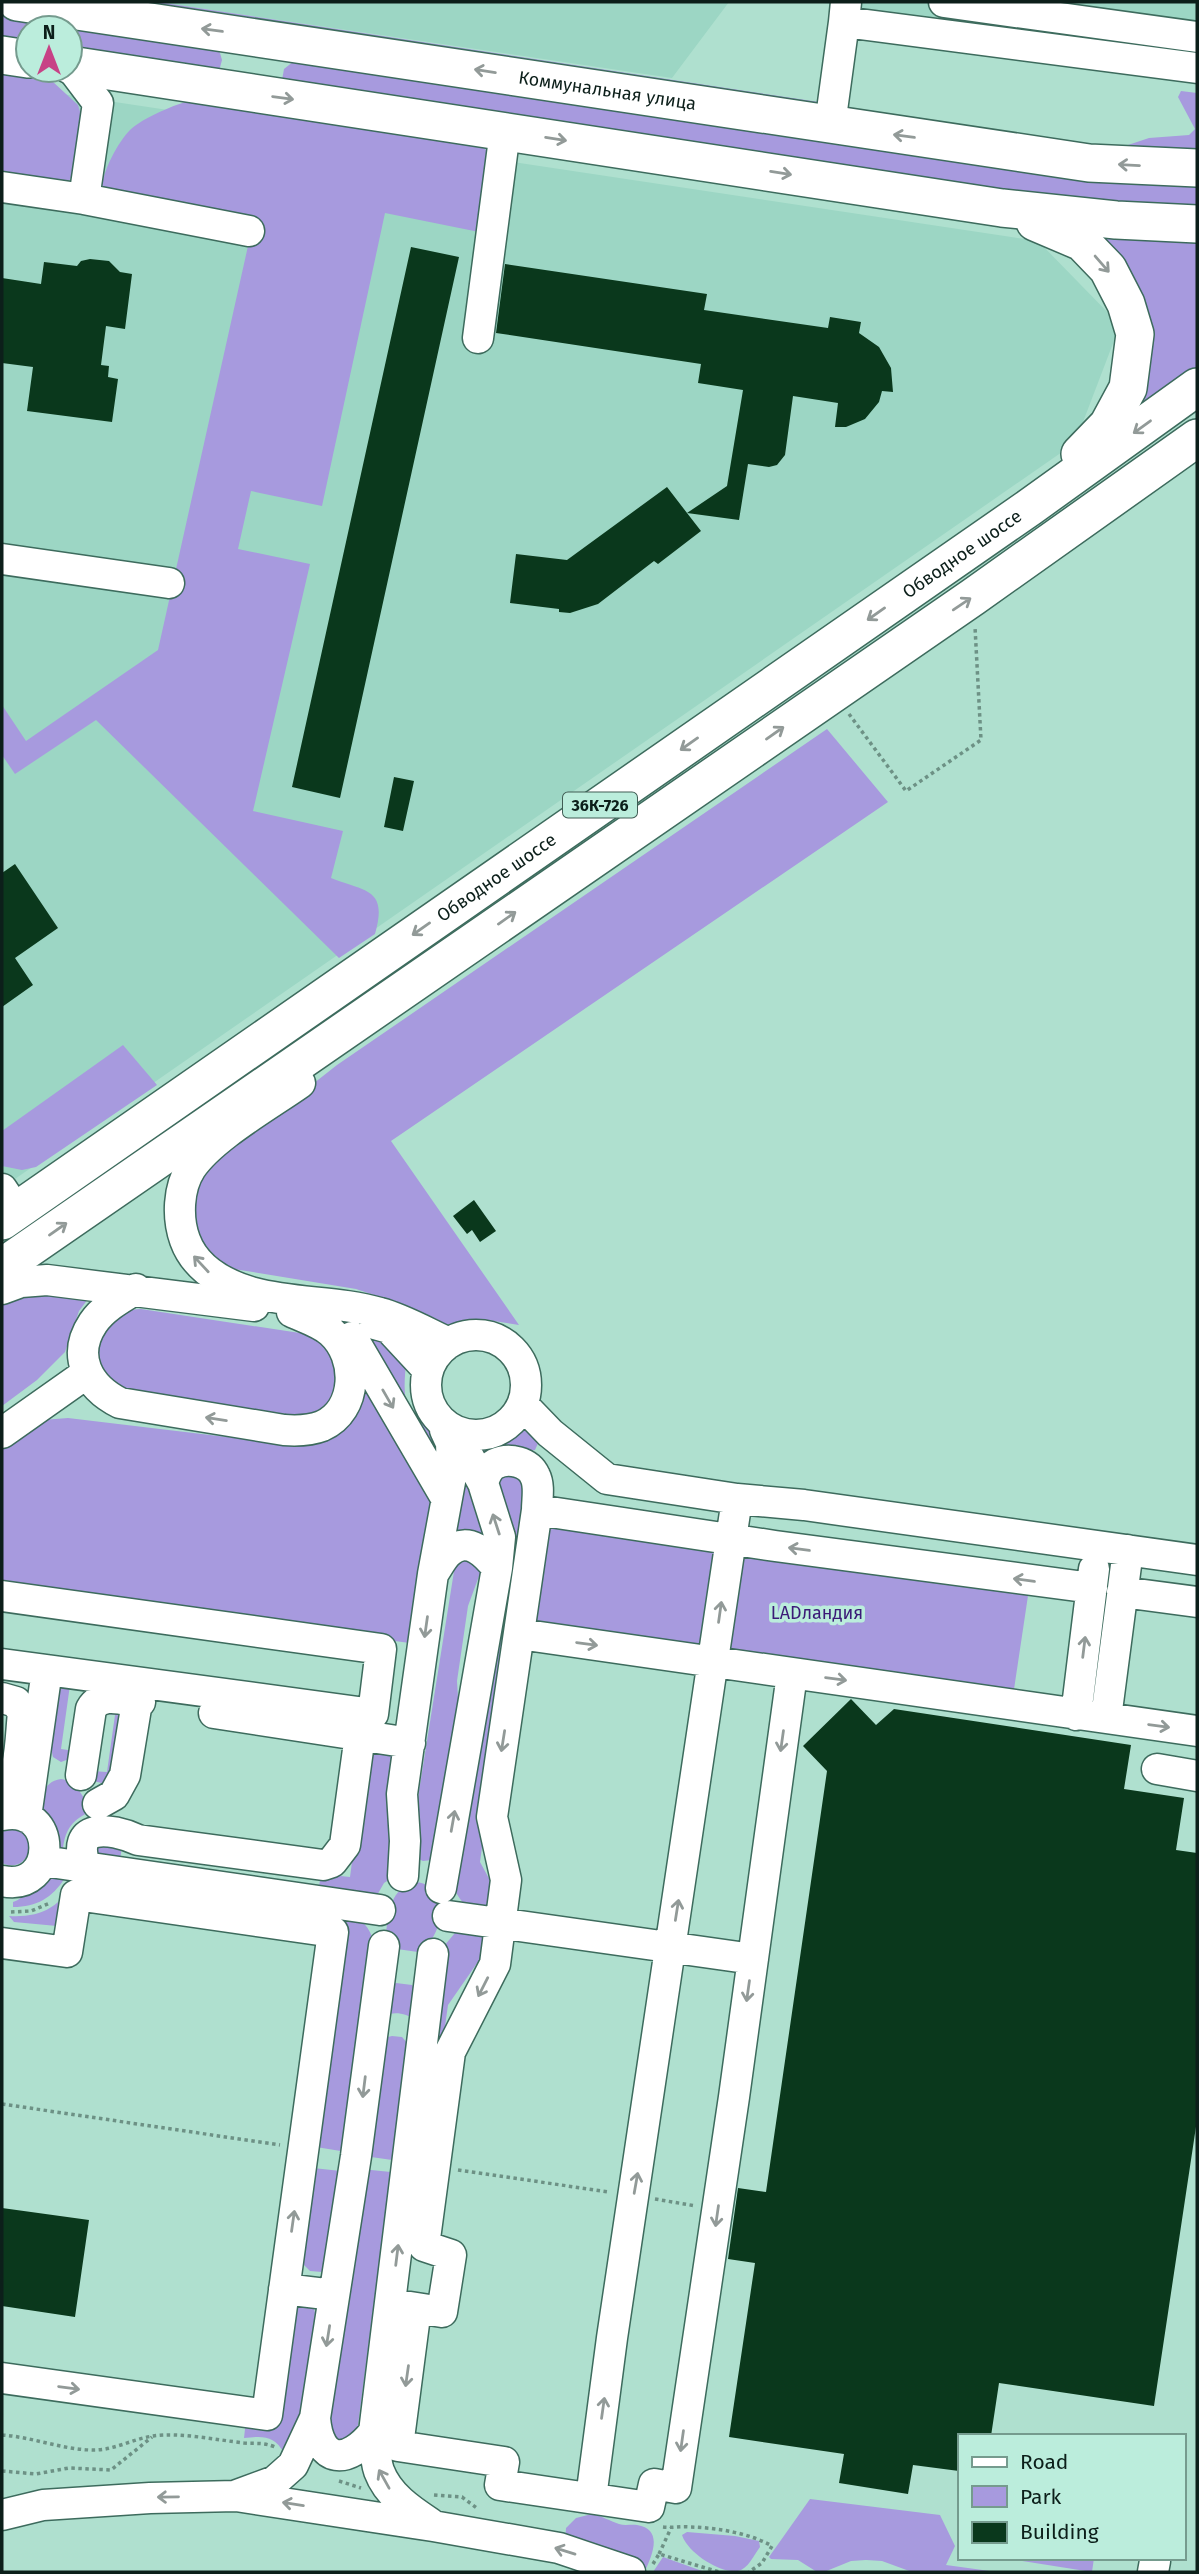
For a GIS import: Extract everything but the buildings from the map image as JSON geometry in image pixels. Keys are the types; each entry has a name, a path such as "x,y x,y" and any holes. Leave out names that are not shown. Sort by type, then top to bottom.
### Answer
{"main road":[{"name":"Коммунальная улица","path":"17,2 251,35 1089,163 1197,168"},
{"path":"244,92 251,35"},
{"path":"84,68 1002,208 1116,220 1197,224"},
{"path":"1002,208 1082,242 1108,270 1126,304 1135,334 1128,388 1108,425 1030,507"},
{"name":"Обводное шоссе","path":"7,1207 1030,507 1197,387"},
{"name":"36К-726","path":"2,1267 973,597 1197,439"}],"lane":[{"path":"944,2 1197,37"},
{"path":"830,125 845,12 1197,68"},
{"path":"99,103 154,77"},
{"path":"84,84 99,103 84,198"},
{"path":"478,338 505,131"},
{"path":"2,187 84,198 249,231"},
{"path":"2,559 169,583"},
{"path":"404,990 352,1047 223,1137 200,1157 190,1170 182,1191 182,1232 188,1249 200,1265 218,1280 254,1293 381,1313 449,1343"},
{"path":"2,1289 21,1282 47,1280 136,1289 368,1322 389,1328 428,1370"},
{"path":"136,1289 94,1320 86,1336 83,1352 87,1373 105,1396 120,1403 303,1431 324,1425 338,1414 351,1387 350,1363 332,1333 292,1312"},
{"path":"341,1318 446,1498"},
{"path":"446,1424 476,1436 490,1434 515,1418 523,1405 527,1389 526,1373 509,1346 495,1338 479,1335 463,1337 449,1343 436,1355 428,1370 426,1387 429,1403 446,1424 482,1483 500,1538 444,1902 442,1942 433,1954 424,1960 399,1960 389,1954 384,1946 378,1925 382,1899 390,1885 403,1876 417,1875 430,1878 444,1902 500,1922 753,1959"},
{"path":"2,1433 87,1373"},
{"path":"523,1405 554,1437 607,1479 737,1499 804,1505 1197,1560"},
{"path":"403,1876 405,1841 402,1794 433,1574 452,1471 452,1443 446,1424"},
{"path":"524,1464 554,1437"},
{"path":"416,2308 451,2255 424,2246 450,2052 495,1964 506,1880 492,1817 537,1510 537,1482 534,1473 524,1464 508,1461 495,1464 482,1483"},
{"path":"591,2498 612,2337 737,1499"},
{"path":"537,1510 1092,1588"},
{"path":"433,1574 450,1550 465,1545 486,1554 497,1568"},
{"path":"1076,1714 1097,1546"},
{"path":"1106,1718 1128,1550"},
{"path":"1122,1592 1197,1602"},
{"path":"2,1596 381,1649 373,1714 2,1664"},
{"path":"519,1634 1197,1731"},
{"path":"2,1793 12,1781 47,1670"},
{"path":"384,1946 356,2156 315,2418 317,2438 325,2450 336,2454 351,2453 363,2445 386,2439 505,2462 500,2485 649,2507 654,2484 676,2487 733,2109 792,1674"},
{"path":"2,1698 16,1702 23,1713 14,1816 40,1828 45,1850 43,1861 28,1878 5,1891"},
{"path":"114,1831 81,1776 91,1709 101,1698 410,1743"},
{"path":"98,1804 114,1795 125,1775 137,1702"},
{"path":"86,1867 82,1845 87,1837 96,1831 114,1831 138,1840 323,1865 332,1862 340,1855 345,1845 360,1735"},
{"path":"18,1755 81,1776"},
{"path":"1157,1769 1197,1776"},
{"path":"43,1861 380,1910"},
{"path":"2,1943 67,1952 64,1899 333,1932 267,2415 2,2378"},
{"path":"433,1954 420,2052 416,2308 379,2471 392,2493 433,2526"},
{"path":"369,2054 381,2029 389,2022 400,2022 411,2027 420,2052"},
{"path":"284,2289 334,2295"},
{"path":"236,2496 275,2481 293,2465 315,2418"},
{"path":"2,2515 43,2505 150,2497 236,2496 559,2548 630,2572"}],"path":[{"path":"833,693 906,791 971,748 981,740 973,597"},
{"path":"5,1891 31,1911 64,1899"},
{"path":"2,2435 26,2437 57,2448 94,2450 154,2436 263,2442 276,2448 293,2465 401,2502"},
{"path":"2,2471 36,2474 69,2468 111,2470 154,2436"},
{"path":"649,2572 671,2528"},
{"path":"659,2554 719,2572"}],"shaded area":[{"path":"158,2 729,2 672,78"},
{"path":"817,2 1197,2 1197,54 846,7"},
{"path":"2,85 1038,241 1120,325 1075,443 2,1188"}],"green space":[{"path":"60,2 158,2 819,102 814,109"},
{"path":"2,14 14,16 14,54 2,52"},
{"path":"84,26 211,45 220,53 222,60 218,75 84,63"},
{"path":"294,61 1197,180 1197,218 1148,215 282,80 284,69"},
{"path":"2,72 14,74 14,84 55,84 78,105 81,115 72,175 67,185 2,180"},
{"path":"1181,91 1197,93 1197,161 1084,149 1122,147 1149,138 1189,135 1195,129 1178,97"},
{"path":"193,100 479,143 495,166 489,234 385,213 322,506 251,491 238,549 310,564 253,811 343,831 331,878 371,894 379,908 375,934 339,958 96,720 15,774 2,755 2,705 26,741 158,650 252,228 257,228 258,218 110,197 102,189 112,158 130,130 160,112"},
{"path":"1072,229 1197,237 1197,371 1133,418 1138,368"},
{"path":"827,729 888,802 391,1141 519,1325 481,1319 459,1324 427,1321 404,1305 356,1289 222,1267 205,1256 190,1229 195,1190 216,1160 337,1065"},
{"path":"123,1045 157,1085 36,1167 22,1170 2,1166 2,1131"},
{"path":"18,1289 91,1295 79,1311 65,1352 37,1380 2,1406 2,1300"},
{"path":"141,1309 313,1335 327,1343 340,1369 330,1403 315,1413 298,1416 126,1392 104,1372 99,1349 106,1328 114,1319 125,1312"},
{"path":"367,1329 406,1361 405,1393 408,1408 418,1420 440,1437 443,1471 366,1339"},
{"path":"358,1371 436,1495 417,1644 2,1588 2,1444 43,1420 68,1418 294,1445"},
{"path":"506,1429 527,1430 539,1441 535,1450 480,1456 486,1439"},
{"path":"459,1460 492,1542 452,1543"},
{"path":"514,1466 530,1492 480,1862 492,1884 488,1905 478,1911 462,1902 447,1874 494,1478"},
{"path":"547,1520 721,1544 706,1651 532,1627"},
{"name":"LADландия","path":"737,1547 1029,1589 1013,1696 722,1655"},
{"path":"464,1552 482,1568 468,1606 457,1681 459,1714 432,1860 423,1861 416,1858 416,1810 455,1565"},
{"path":"62,1684 70,1685 61,1749 75,1751 69,1759 61,1762 53,1757 51,1748 58,1692"},
{"path":"122,1712 114,1775 106,1784 93,1781 91,1771 107,1772 115,1715 99,1713"},
{"path":"373,1748 396,1751 402,1758 397,1797 401,1861 393,1877 384,1883 376,1897 367,1903 97,1865 89,1854 90,1841 105,1837 113,1845 122,1847 119,1866 318,1893 321,1874 350,1877 366,1755 368,1750"},
{"path":"61,1779 76,1787 92,1811 71,1826 63,1849 58,1849 55,1830 40,1815 46,1787"},
{"path":"12,1829 25,1835 30,1849 23,1861 16,1865 2,1863 2,1832"},
{"path":"51,1877 65,1878 55,1891 43,1900 13,1907 13,1902 41,1887"},
{"path":"72,1879 357,1917 361,1920 370,1932 377,1952 353,2153 316,2147 344,1932 74,1893 57,1926 14,1922 9,1916 30,1915 48,1909 62,1897"},
{"path":"409,1882 423,1884 433,1890 439,1899 439,1923 427,1945 418,1952 397,1949 386,1932 394,1898"},
{"path":"467,1926 486,1937 482,1956 448,2005 426,2163 444,1946 460,1927"},
{"path":"396,1983 412,1985 417,1990 417,2020 400,2013 382,2016 391,1987"},
{"path":"402,2037 409,2045 392,2160 364,2156 384,2038"},
{"path":"313,2168 350,2172 329,2264 322,2272 310,2271 302,2263"},
{"path":"361,2169 391,2172 357,2433 352,2440 335,2442 323,2421"},
{"path":"284,2305 313,2305 315,2313 303,2410 284,2453 276,2443 267,2438 244,2438 246,2420 268,2422"},
{"path":"810,2499 940,2515 955,2546 946,2565 997,2572 912,2572 882,2561 866,2560 851,2561 824,2572 817,2572 798,2560 771,2559 769,2557"},
{"path":"592,2514 621,2525 645,2527 650,2531 654,2543 645,2571 565,2544 566,2528 576,2518"},
{"path":"687,2532 735,2536 759,2541 760,2547 745,2568 731,2571 697,2555 685,2542 682,2535"},
{"path":"663,2557 705,2572 653,2572"},
{"path":"1015,2560 1094,2560 1092,2572"}]}
